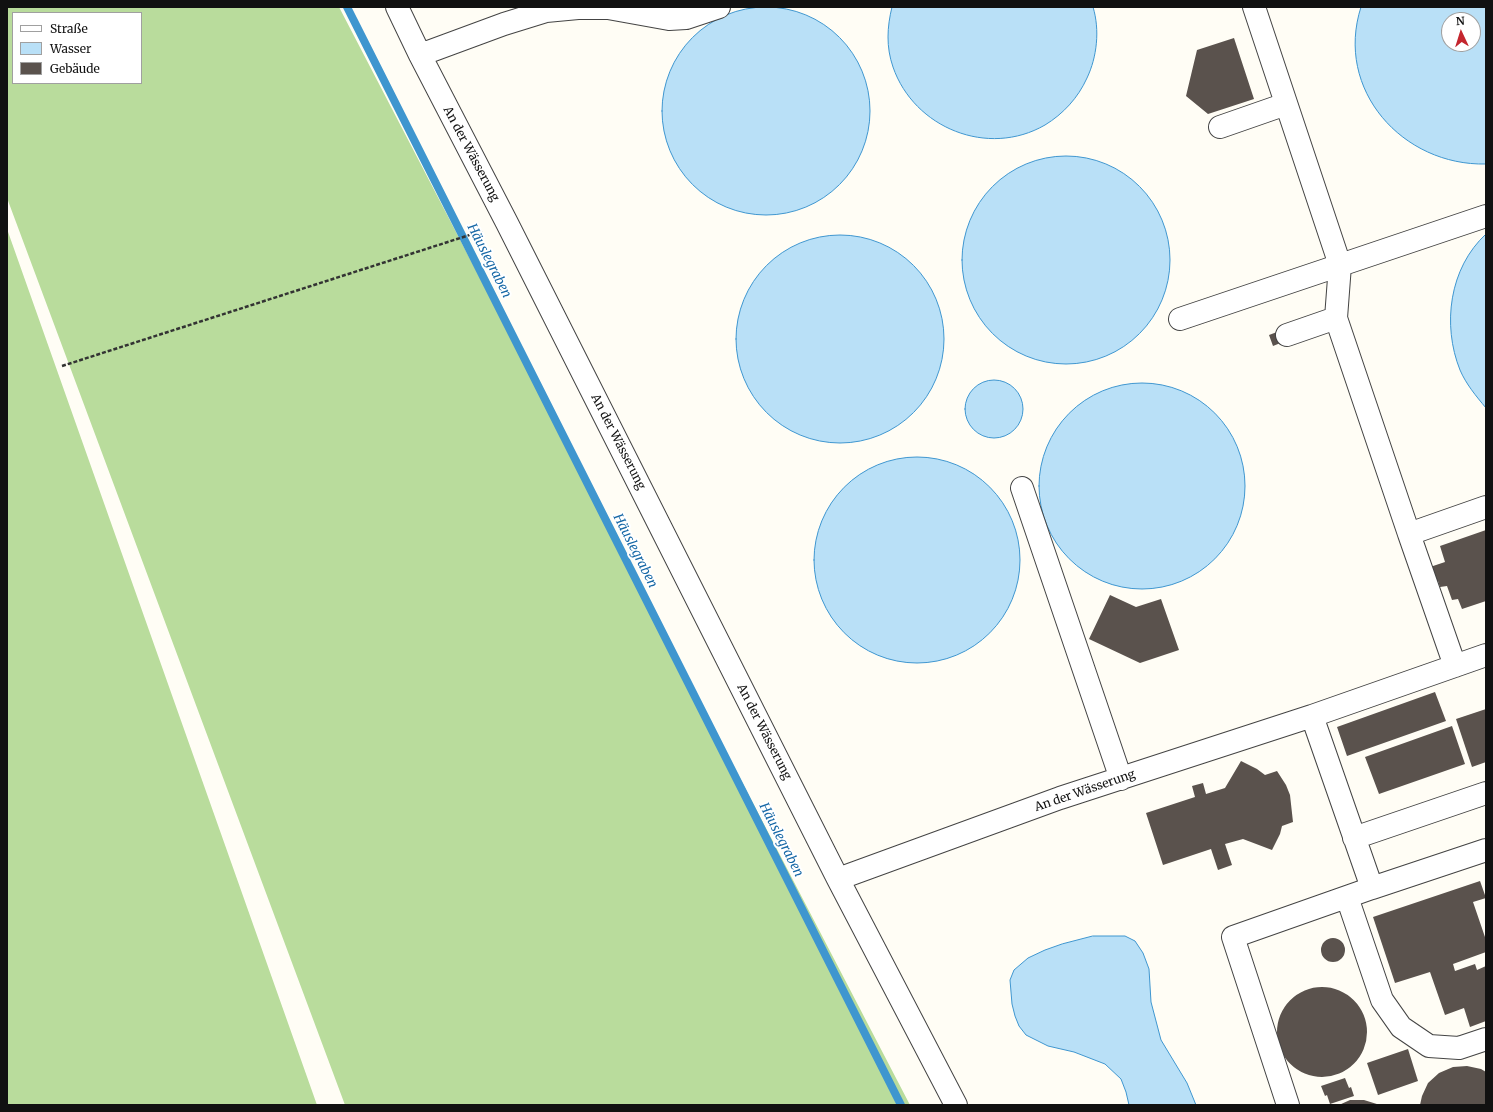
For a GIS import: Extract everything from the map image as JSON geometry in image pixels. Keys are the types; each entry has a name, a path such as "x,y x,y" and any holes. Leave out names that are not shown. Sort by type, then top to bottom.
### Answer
{"street":[{"name":"An der Wässerung","path":"397,7 838,879 956,1105"},
{"path":"420,55 504,24 546,11 578,8 608,8 669,19 686,18 719,7"},
{"path":"1254,7 1340,265 1336,318 1455,666"},
{"path":"1220,127 1286,104"},
{"path":"1180,319 1486,216"},
{"path":"1287,335 1336,318"},
{"path":"1022,488 1120,779"},
{"path":"1409,534 1486,507"},
{"name":"An der Wässerung","path":"838,879 1060,798 1312,716 1486,655"},
{"path":"1312,716 1372,888"},
{"path":"1354,838 1486,793"},
{"path":"1288,1105 1233,937 1486,850"},
{"path":"1346,898 1382,1000 1401,1027 1429,1046 1459,1048 1486,1039"}],"path":[{"path":"62,366 471,235"}],"green space":[{"path":"7,7 339,7 910,1105 345,1105 7,198"},
{"path":"7,229 317,1105 7,1105"}],"water":[{"path":"756,7 776,7 796,11 815,19 824,24 840,37 853,53 862,71 866,81 870,101 870,121 866,141 862,151 853,169 840,185 824,198 796,211 776,215 756,215 736,211 717,203 708,198 692,185 679,169 666,141 662,121 662,101 666,81 674,62 679,53 692,37 708,24 736,11"},
{"path":"892,7 1093,7 1097,34 1093,61 1087,78 1075,99 1064,111 1045,125 1023,134 1000,138 977,137 956,131 935,121 918,106 903,88 893,67 889,52 888,30"},
{"path":"1361,7 1486,7 1486,164 1456,161 1428,152 1403,137 1382,117 1367,94 1357,67 1355,38"},
{"path":"1056,156 1076,156 1096,160 1115,168 1140,186 1158,211 1162,220 1166,230 1170,250 1170,270 1166,290 1162,300 1158,309 1140,334 1115,352 1096,360 1076,364 1056,364 1036,360 1017,352 992,334 974,309 966,290 962,270 962,250 966,230 974,211 992,186 1017,168 1036,160"},
{"path":"1486,234 1486,408 1468,385 1460,370 1454,353 1451,335 1451,316 1452,298 1464,263"},
{"path":"840,235 870,239 880,243 889,247 914,265 932,290 936,299 942,319 944,339 940,369 936,379 932,388 914,413 889,431 880,435 860,441 840,443 810,439 800,435 791,431 766,413 748,388 744,379 738,359 736,339 740,309 744,299 748,290 766,265 791,247 800,243 820,237"},
{"path":"988,380 1000,380 1015,388 1023,403 1023,415 1015,430 1000,438 988,438 973,430 965,415 965,403 973,388"},
{"path":"1142,383 1172,387 1191,395 1215,413 1233,437 1241,456 1245,486 1241,516 1233,535 1215,559 1191,577 1172,585 1142,589 1112,585 1093,577 1069,559 1051,535 1043,516 1039,486 1043,456 1051,437 1069,413 1093,395 1112,387"},
{"path":"917,457 947,461 966,469 990,487 1008,511 1016,530 1020,560 1016,590 1008,609 990,633 966,651 947,659 917,663 887,659 868,651 844,633 826,609 818,590 814,560 818,530 826,511 844,487 868,469 887,461"},
{"path":"1093,936 1125,936 1135,941 1143,953 1149,969 1151,1002 1161,1040 1187,1083 1196,1105 1129,1105 1121,1079 1105,1064 1074,1052 1048,1046 1026,1035 1019,1026 1012,1004 1010,980 1014,970 1028,958 1045,950"}],"building":[{"path":"1234,38 1254,99 1208,114 1186,96 1197,50"},
{"path":"1285,329 1288,340 1273,346 1269,335"},
{"path":"1486,530 1486,601 1462,609 1458,599 1452,600 1447,586 1440,587 1438,581 1433,583 1427,568 1445,562 1440,546"},
{"path":"1110,595 1136,607 1161,599 1179,650 1140,663 1089,639"},
{"path":"1435,692 1446,721 1347,756 1337,727"},
{"path":"1486,709 1486,762 1472,767 1456,719"},
{"path":"1452,726 1465,764 1379,794 1365,757"},
{"path":"1241,761 1265,775 1277,771 1286,785 1290,795 1293,822 1282,826 1280,834 1272,850 1243,839 1225,844 1232,865 1218,870 1211,849 1163,865 1146,813 1195,797 1192,786 1203,783 1206,794 1225,788"},
{"path":"1480,881 1486,898 1473,902 1486,940 1486,952 1453,964 1455,971 1475,964 1477,970 1486,966 1486,1021 1470,1027 1464,1008 1445,1015 1430,972 1395,983 1373,917"},
{"path":"1328,938 1338,938 1345,945 1345,955 1338,962 1328,962 1321,955 1321,945"},
{"path":"1322,987 1339,991 1354,1000 1363,1015 1367,1032 1363,1049 1354,1064 1339,1073 1322,1077 1305,1073 1290,1064 1281,1049 1277,1032 1281,1015 1290,1000 1305,991"},
{"path":"1408,1049 1418,1081 1378,1095 1367,1063"},
{"path":"1467,1066 1481,1069 1486,1072 1486,1105 1420,1105 1428,1083 1439,1073 1453,1067"},
{"path":"1345,1078 1349,1088 1351,1087 1354,1096 1330,1104 1327,1095 1325,1096 1321,1086"},
{"path":"1350,1100 1364,1100 1380,1105 1339,1105"}],"waterway":[{"name":"Häuslegraben","path":"347,7 901,1105"}]}
